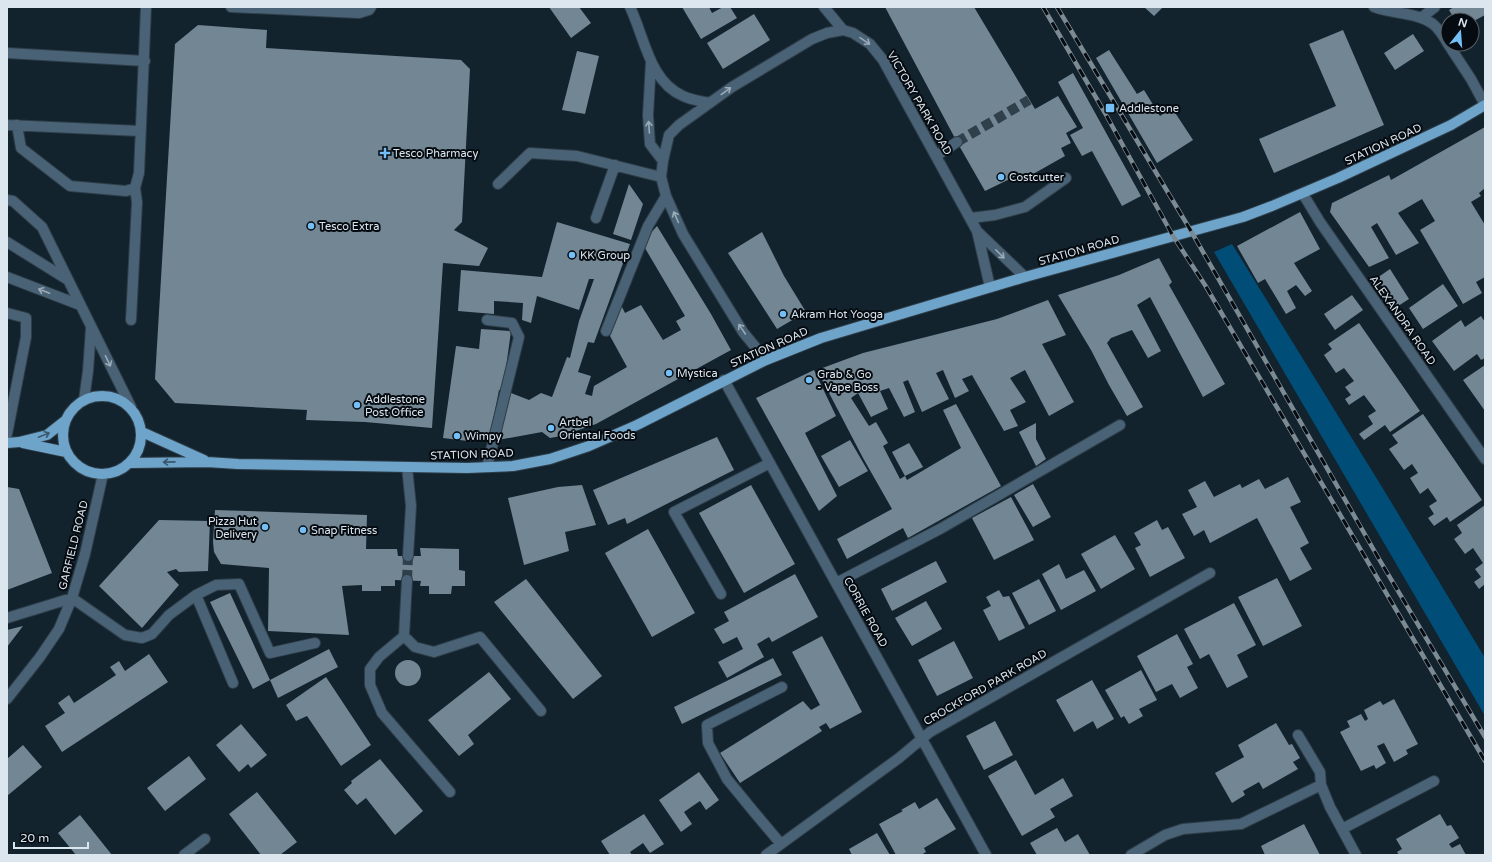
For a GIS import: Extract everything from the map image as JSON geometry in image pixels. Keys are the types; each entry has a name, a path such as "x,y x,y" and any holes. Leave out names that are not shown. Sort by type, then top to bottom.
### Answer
{"main road":[{"name":"STATION ROAD","path":"130,463 207,462 238,464 406,467 487,467 513,466 550,459 589,446 637,425 766,360 821,338 990,287 1243,217 1303,194 1338,178 1451,125 1485,105"},
{"path":"96,396 109,396 121,400 131,407 137,415 142,428 142,441 138,453 130,463 120,471 108,474 95,474 84,470 74,462 66,452 63,440 63,428 74,407 84,400 96,396"},
{"path":"7,443 19,442 47,435 66,420"},
{"name":"STATION ROAD","path":"142,432 207,462"},
{"path":"19,442 66,452"}],"street":[{"path":"131,320 137,202 135,188 139,173 140,131 145,61 146,7"},
{"path":"231,7 359,13 369,10 371,7"},
{"path":"630,7 638,24 651,62 666,86 684,97 710,103"},
{"path":"766,360 743,332 683,234 666,196 661,177 663,161 669,135 679,125 732,87 812,39 827,33 843,30 824,7"},
{"path":"1374,7 1421,18 1434,24 1440,33"},
{"path":"1421,18 1436,7"},
{"name":"VICTORY PARK ROAD","path":"843,30 853,33 870,44 883,60 977,231 990,287"},
{"path":"1453,52 1471,79 1485,105"},
{"path":"7,53 145,61"},
{"path":"651,62 648,115 650,144 663,161"},
{"path":"135,188 126,191 70,186 21,148 12,125 140,131"},
{"path":"936,156 957,142"},
{"path":"498,184 530,153 577,156 661,177"},
{"path":"596,218 615,165"},
{"path":"970,218 995,215 1025,207 1066,178"},
{"name":"ALEXANDRA ROAD","path":"1303,194 1320,222 1485,459"},
{"path":"606,331 648,226 666,196"},
{"path":"7,200 13,201 42,227 131,407"},
{"name":"VICTORY PARK ROAD","path":"977,231 1025,277"},
{"path":"7,242 68,280"},
{"path":"7,276 80,305"},
{"path":"7,313 26,318 26,337 7,434"},
{"path":"487,467 519,337 512,323 488,320"},
{"path":"84,400 88,371 91,326"},
{"name":"CORRIE ROAD","path":"724,380 986,855"},
{"path":"836,583 940,529 1120,425"},
{"path":"721,594 674,512 770,463"},
{"path":"406,467 411,506 408,556"},
{"name":"GARFIELD ROAD","path":"7,699 60,629 86,554 103,474"},
{"name":"CROCKFORD PARK ROAD","path":"766,855 899,758 922,738 937,728 1210,574"},
{"path":"407,580 404,636 379,657 370,669 370,685 382,713 450,792"},
{"path":"7,618 72,598 125,635 142,638 152,634 168,615 196,595 216,585 239,584 270,653 315,643"},
{"path":"196,595 233,683"},
{"path":"404,636 416,647 434,652 480,637 541,711"},
{"path":"782,687 707,725 708,743 727,779 782,844"},
{"path":"1298,735 1320,772 1321,785 1356,855"},
{"path":"1342,829 1434,781"},
{"path":"1131,855 1165,835 1183,829 1241,824 1321,785"},
{"path":"184,855 205,838"}],"shaded area":[{"path":"1232,244 1382,487 1485,658 1485,716 1214,252"}],"building":[{"path":"549,7 579,7 591,23 571,38"},
{"path":"682,7 709,7 712,13 723,7 730,7 737,18 701,39"},
{"path":"885,7 974,7 1035,109 1058,96 1077,127 1066,133 1071,143 1061,148 1065,156 1019,182 1016,176 985,191 957,142"},
{"path":"1144,7 1163,7 1154,16"},
{"path":"1454,7 1485,7 1485,15 1480,18 1480,12 1450,12 1449,10"},
{"path":"754,14 770,40 723,69 707,43"},
{"name":"Tesco Extra","path":"198,25 267,30 266,48 461,60 470,69 462,222 454,230 488,248 479,266 443,263 432,428 365,422 306,420 307,410 175,403 155,379 175,44"},
{"path":"1343,30 1384,125 1274,173 1259,139 1336,106 1309,44"},
{"path":"1413,34 1424,51 1395,70 1384,53"},
{"path":"1109,50 1137,94 1144,90 1160,116 1172,108 1193,140 1157,163 1096,58"},
{"path":"577,51 599,56 585,114 562,110"},
{"path":"1073,73 1141,196 1122,206 1092,151 1082,156 1070,135 1083,128 1058,82"},
{"path":"1485,127 1485,188 1479,193 1481,196 1471,202 1485,225 1485,277 1476,282 1482,293 1463,304 1420,230 1435,221 1422,199 1398,213 1419,243 1396,255 1377,223 1371,227 1389,258 1369,267 1330,212 1332,203 1389,175 1391,180"},
{"path":"629,184 643,204 631,240 613,234"},
{"path":"1300,212 1320,249 1294,263 1312,291 1305,296 1296,285 1287,291 1296,308 1286,314 1265,279 1258,283 1237,246"},
{"path":"557,222 630,244 594,343 588,342 578,372 591,376 585,394 592,396 594,386 627,367 610,336 621,305 625,313 641,305 663,340 681,330 676,321 685,316 642,243 657,226 711,314 731,350 596,424 561,436 550,438 542,432 498,440 511,393 529,400 541,393 552,397 567,357 570,358 579,321 594,279 589,279 579,310 537,296 531,323 522,320 523,303 494,301 494,314 458,311 461,270 542,277"},
{"path":"762,232 784,276 806,312 777,329 728,253"},
{"path":"1159,258 1172,282 1169,285 1225,384 1203,397 1150,297 1137,305 1161,351 1148,358 1132,330 1111,338 1107,343 1143,407 1127,416 1091,350 1058,295 1119,275"},
{"path":"1390,269 1409,299 1395,308 1377,278"},
{"path":"1443,284 1458,306 1423,329 1409,308"},
{"path":"1352,295 1363,310 1335,330 1324,314"},
{"path":"1048,300 1066,335 1042,344 1074,402 1049,416 1025,370 1010,378 1026,402 1010,410 1018,426 1004,431 972,375 962,379 969,391 955,398 943,370 936,373 949,399 922,412 908,380 903,382 915,412 904,417 889,388 880,391 888,409 871,417 858,393 851,398 869,426 876,422 888,443 883,446 900,479 905,476 907,480 961,448 943,410 956,404 1001,486 908,538 903,528 847,559 837,539 892,509 863,458 817,370 863,353 997,319"},
{"path":"1481,316 1485,322 1485,358 1481,360 1477,354 1454,371 1432,341 1461,320 1465,327"},
{"path":"1359,323 1420,411 1390,432 1385,425 1364,440 1359,434 1373,424 1368,416 1376,411 1364,395 1349,405 1345,399 1351,395 1345,387 1354,381 1344,368 1336,373 1324,355 1332,349 1328,344"},
{"path":"481,329 511,331 503,390 499,390 489,441 468,441 443,438 456,346 479,349"},
{"path":"1485,365 1485,411 1463,380"},
{"path":"814,370 836,416 805,433 837,496 819,511 756,398"},
{"path":"1423,414 1482,500 1450,522 1447,517 1434,526 1428,518 1434,514 1429,506 1437,501 1428,488 1420,494 1410,478 1418,473 1412,464 1404,470 1389,449 1398,443 1392,435"},
{"path":"1036,423 1036,439 1046,459 1036,466 1019,432"},
{"path":"717,437 734,470 627,524 625,518 608,525 593,490"},
{"path":"850,440 868,471 839,487 821,456"},
{"path":"909,443 923,467 905,476 892,452"},
{"path":"1288,477 1301,502 1290,507 1309,543 1300,548 1312,569 1290,581 1257,518 1210,543 1204,530 1194,536 1182,514 1197,507 1188,490 1205,481 1214,497 1240,484 1242,488 1259,479 1265,489"},
{"path":"1033,484 1051,517 1033,527 1014,495"},
{"path":"582,485 596,525 565,532 569,551 524,565 508,498 558,487"},
{"path":"751,485 795,564 744,593 699,513"},
{"path":"7,487 19,489 52,573 7,590"},
{"path":"1011,497 1034,540 994,560 972,518"},
{"path":"1485,505 1485,584 1479,589 1474,582 1481,577 1475,569 1483,563 1473,548 1465,554 1454,539 1462,533 1457,525"},
{"path":"215,510 367,515 366,549 397,549 398,556 421,556 420,548 459,549 459,570 465,571 465,586 452,586 451,594 429,594 429,586 420,586 421,581 395,580 395,586 381,586 381,591 362,591 362,585 342,586 349,635 268,631 269,568 221,564 214,552 213,542"},
{"path":"159,520 210,521 208,571 179,572 176,569 167,572 179,585 142,628 99,586"},
{"path":"1157,520 1162,530 1168,527 1185,558 1150,577 1135,548 1141,545 1134,533"},
{"path":"648,529 695,613 652,637 605,553"},
{"path":"1115,535 1135,569 1101,589 1081,554"},
{"path":"936,561 947,582 892,611 881,589"},
{"path":"1059,564 1066,579 1084,570 1096,591 1061,610 1042,574"},
{"path":"795,574 818,617 772,642 769,637 757,644 764,657 727,678 718,662 743,649 737,637 723,644 714,629 729,621 724,612"},
{"path":"1277,578 1302,626 1263,646 1238,597"},
{"path":"526,579 602,676 573,699 494,602"},
{"path":"1039,579 1056,611 1029,625 1012,593"},
{"path":"999,590 1003,597 1009,596 1025,628 999,641 983,610 991,606 986,597"},
{"path":"230,593 270,680 253,689 210,602"},
{"path":"926,601 942,629 912,646 895,618"},
{"path":"1234,603 1256,645 1237,655 1248,677 1227,688 1209,654 1200,659 1184,629"},
{"path":"23,626 7,647 7,630"},
{"path":"1177,634 1193,664 1187,667 1198,688 1180,698 1172,684 1156,692 1137,656"},
{"path":"822,636 862,712 830,729 826,723 819,727 822,731 740,783 720,753 803,701 811,710 820,705 792,652"},
{"path":"954,641 973,678 937,696 918,660"},
{"path":"329,649 338,667 278,698 270,680"},
{"path":"149,654 168,682 62,752 45,726 65,713 58,703 69,695 74,703 116,675 110,667 119,661 125,671"},
{"path":"773,658 782,675 682,724 674,707"},
{"path":"408,660 417,664 421,673 417,682 408,686 399,682 395,673 399,664"},
{"path":"1141,670 1157,700 1139,709 1143,716 1129,724 1124,716 1121,718 1105,690"},
{"path":"489,672 511,699 468,735 474,744 459,756 428,720"},
{"path":"326,677 371,745 341,766 307,716 296,721 286,705"},
{"path":"1092,680 1114,719 1097,729 1093,721 1074,732 1056,700"},
{"path":"1394,699 1418,744 1406,750 1408,754 1394,762 1384,743 1377,746 1386,763 1376,769 1374,765 1361,771 1340,732 1350,727 1347,721 1361,714 1365,721 1368,719 1364,710 1380,701 1383,705"},
{"path":"995,721 1013,755 984,770 966,736"},
{"path":"1276,723 1289,745 1292,744 1300,758 1293,762 1298,769 1263,789 1259,782 1243,791 1245,795 1232,803 1215,773 1244,757 1238,745"},
{"path":"241,724 267,755 251,768 248,764 239,772 216,745"},
{"path":"23,745 42,767 7,796 7,759"},
{"path":"189,756 206,779 165,811 147,788"},
{"path":"380,759 423,811 395,835 366,798 357,805 344,790 352,783 351,781"},
{"path":"1016,760 1035,795 1063,778 1073,796 1050,809 1055,817 1022,836 988,776"},
{"path":"699,772 719,800 706,810 700,801 684,812 692,824 681,832 659,800"},
{"path":"257,792 297,842 280,855 261,855 229,814"},
{"path":"937,798 956,829 924,848 926,852 921,855 896,855 879,824 903,811 901,810 915,802 919,809"},
{"path":"644,814 664,844 650,853 643,843 630,852 632,855 610,855 601,841"},
{"path":"1440,814 1447,826 1451,825 1459,838 1449,844 1452,848 1460,844 1466,855 1399,855 1397,852 1402,849 1396,839"},
{"path":"80,815 112,855 76,855 58,833"},
{"path":"1304,824 1320,855 1265,855 1261,846"},
{"path":"1057,828 1065,842 1078,834 1090,855 1037,855 1030,843"},
{"path":"877,833 890,855 852,855 849,849"}],"tunnel":[{"path":"957,142 1029,100"},
{"path":"407,580 408,556"}],"railway":[{"path":"1043,7 1105,113 1173,236 1205,285 1485,761"},
{"path":"1057,7 1191,231 1379,559 1485,737"}],"place":[{"name":"Addlestone","path":"1110,108"},
{"name":"Tesco Pharmacy","path":"385,153"},
{"name":"Costcutter","path":"1001,177"},
{"name":"Tesco Extra","path":"311,226"},
{"name":"KK Group","path":"572,255"},
{"name":"Akram Hot Yooga","path":"783,314"},
{"name":"Mystica","path":"669,373"},
{"name":"Grab & Go - Vape Boss","path":"809,380"},
{"name":"Addlestone Post Office","path":"357,405"},
{"name":"Artbel Oriental Foods","path":"551,428"},
{"name":"Wimpy","path":"457,436"},
{"name":"Pizza Hut Delivery","path":"265,527"},
{"name":"Snap Fitness","path":"303,530"}]}
